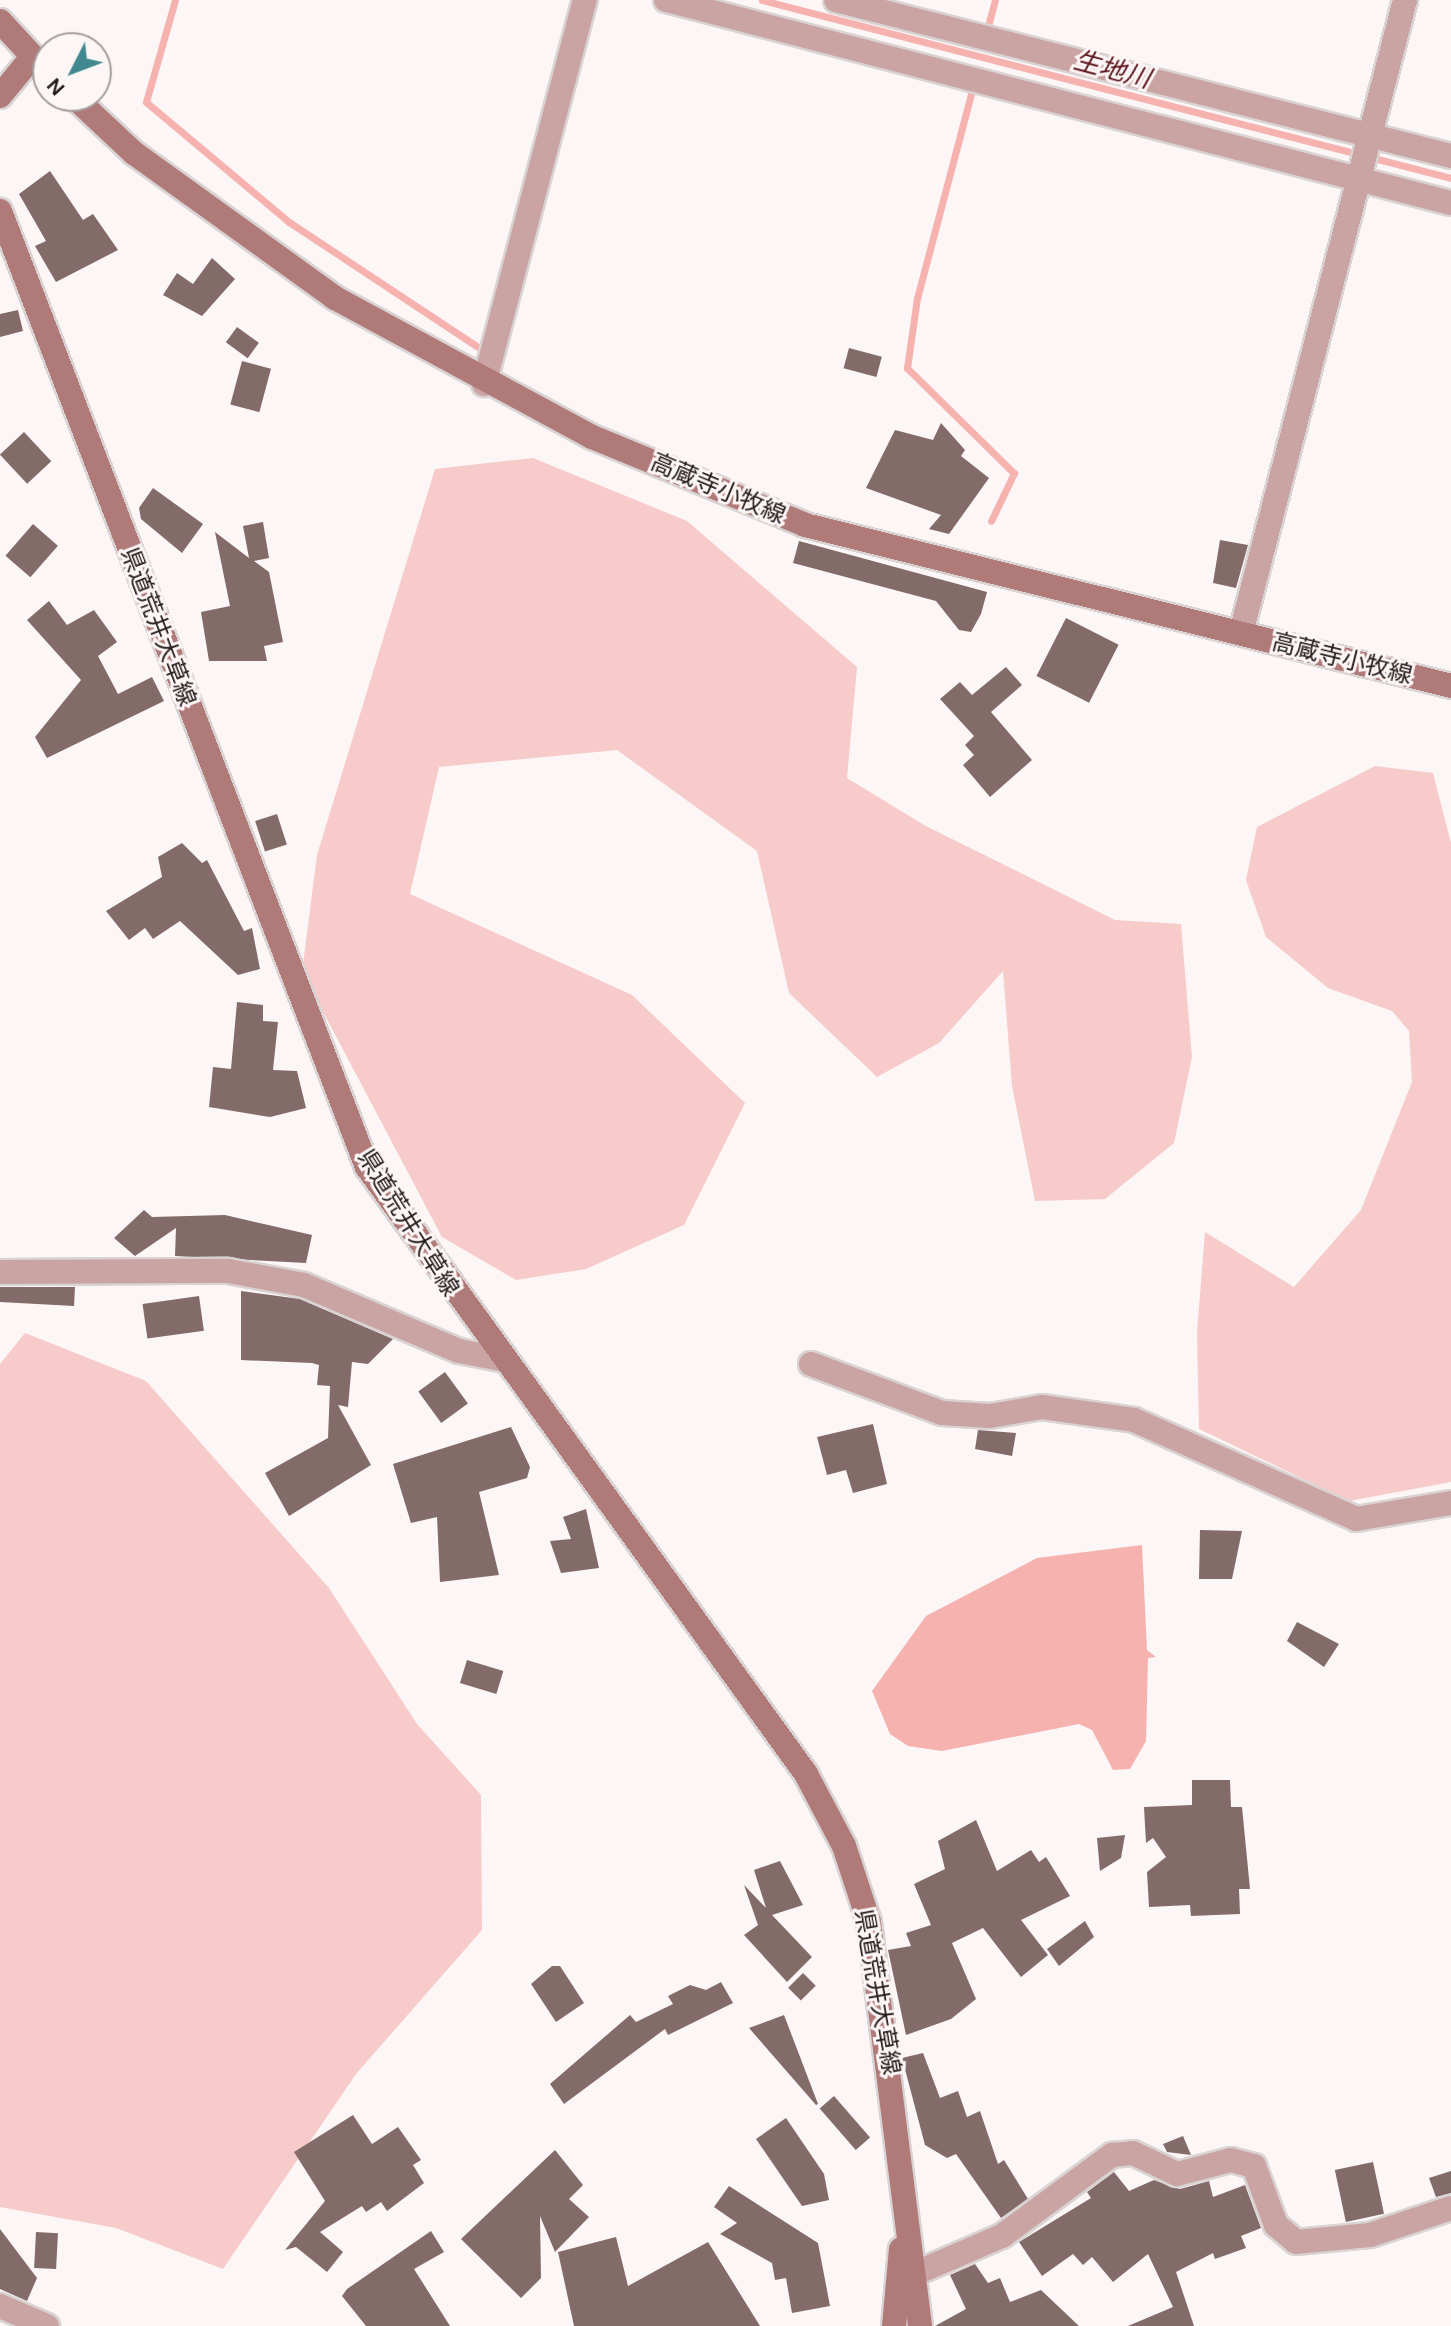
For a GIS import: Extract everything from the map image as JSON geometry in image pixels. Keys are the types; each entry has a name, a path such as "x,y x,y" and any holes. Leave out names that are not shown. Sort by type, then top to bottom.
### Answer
{"main road":[{"path":"0,21 32,56"},
{"path":"0,96 32,71"},
{"name":"高蔵寺小牧線","path":"90,112 134,153 335,298 484,384 805,525 1451,686"},
{"name":"県道荒井大草線","path":"0,211 367,1167 500,1359 806,1774 844,1846 869,1922 905,2169 920,2326"},
{"name":"県道荒井大草線","path":"894,2326 905,2169"}],"street":[{"path":"484,384 585,0"},
{"path":"666,0 1451,203"},
{"path":"836,0 1451,156"},
{"path":"1241,633 1405,0"},
{"path":"0,1272 228,1271 304,1285 459,1351 500,1359"},
{"path":"811,1364 942,1413 990,1416 1042,1407 1134,1420 1356,1519 1451,1503"},
{"path":"914,2274 1002,2236 1112,2155 1133,2153 1177,2174 1231,2160 1254,2166 1276,2225 1296,2242 1370,2235 1451,2208"},
{"path":"0,2306 47,2326"}],"shaded area":[{"path":"533,458 687,521 857,667 847,778 924,825 1115,920 1181,924 1192,1057 1174,1143 1105,1199 1035,1201 1012,1086 1003,971 939,1043 877,1077 789,993 757,851 617,750 439,767 410,894 632,995 745,1103 684,1225 586,1269 516,1280 442,1237 302,972 317,855 435,469"},
{"path":"1375,766 1433,773 1451,843 1451,1482 1349,1501 1199,1429 1197,1332 1205,1232 1294,1287 1361,1210 1412,1082 1409,1031 1392,1011 1328,988 1266,937 1246,880 1257,827"},
{"path":"25,1333 146,1381 329,1588 417,1724 481,1795 482,1930 356,2074 223,2269 116,2228 0,2207 0,1364"},
{"path":"1142,1545 1147,1650 1156,1657 1148,1658 1146,1741 1130,1769 1113,1770 1092,1730 1079,1724 942,1751 908,1746 890,1734 872,1691 926,1616 1037,1558"}],"building":[{"path":"50,171 83,220 93,214 118,250 56,282 35,246 46,241 19,194"},
{"path":"212,258 235,279 202,316 163,295 177,273 193,284"},
{"path":"18,310 23,331 0,337 0,314"},
{"path":"237,327 259,343 248,358 226,342"},
{"path":"849,348 882,357 876,377 844,368"},
{"path":"242,361 271,369 259,412 230,404"},
{"path":"941,423 965,450 961,456 989,478 949,534 929,529 941,515 866,488 895,430 933,440"},
{"path":"24,432 51,461 27,484 0,455"},
{"path":"153,488 203,524 182,553 141,519 139,508"},
{"path":"263,522 269,558 254,561 269,572 283,642 264,646 267,661 209,661 201,612 230,606 215,532 249,558 243,526"},
{"path":"33,524 58,546 30,577 5,556"},
{"path":"1220,540 1248,545 1236,588 1213,583"},
{"path":"799,541 987,592 981,614 971,632 959,630 936,601 793,563"},
{"path":"49,601 67,625 94,610 117,642 98,656 118,694 152,677 164,701 47,758 35,737 81,680 27,620"},
{"path":"1066,618 1119,645 1089,703 1036,676"},
{"path":"1006,667 1022,685 991,712 1032,760 990,797 963,765 974,755 965,745 974,736 940,699 960,682 972,695"},
{"path":"277,814 287,844 265,852 255,821"},
{"path":"182,843 202,863 207,860 244,931 252,928 260,969 238,975 180,921 153,939 145,928 129,940 106,911 162,877 158,857"},
{"path":"237,1002 263,1005 263,1021 278,1022 273,1070 297,1071 306,1108 270,1117 209,1107 213,1067 231,1069"},
{"path":"144,1210 152,1217 225,1215 312,1235 306,1263 175,1256 176,1228 135,1256 114,1238"},
{"path":"0,1287 75,1287 74,1306 0,1302"},
{"path":"241,1291 300,1299 393,1339 368,1364 352,1362 348,1407 338,1405 371,1465 289,1516 265,1473 328,1438 330,1386 317,1385 319,1365 241,1360"},
{"path":"199,1296 204,1331 147,1339 143,1304"},
{"path":"445,1372 468,1404 441,1423 418,1391"},
{"path":"873,1424 887,1484 853,1493 846,1470 827,1475 817,1437"},
{"path":"511,1427 530,1467 527,1478 479,1492 499,1575 440,1582 437,1517 411,1523 393,1464"},
{"path":"978,1430 1016,1433 1012,1456 975,1449"},
{"path":"586,1509 599,1568 561,1573 550,1541 571,1539 563,1517"},
{"path":"1200,1530 1242,1531 1232,1579 1199,1579"},
{"path":"1297,1622 1339,1644 1324,1667 1287,1641"},
{"path":"467,1660 503,1671 496,1694 460,1683"},
{"path":"1192,1780 1230,1780 1231,1807 1242,1807 1250,1889 1239,1889 1240,1914 1191,1916 1190,1905 1149,1907 1147,1872 1166,1857 1153,1838 1146,1843 1144,1807 1192,1805"},
{"path":"976,1820 997,1871 1031,1850 1039,1862 1046,1857 1070,1896 1021,1920 1048,1955 1021,1977 983,1928 952,1943 976,1999 951,2019 906,2035 888,1950 911,1946 906,1933 931,1925 914,1884 945,1869 938,1841"},
{"path":"1125,1835 1121,1858 1100,1871 1097,1838"},
{"path":"780,1861 803,1905 772,1915 812,1957 787,1982 744,1935 758,1925 744,1885 766,1908 754,1870"},
{"path":"1085,1921 1094,1937 1059,1966 1047,1949"},
{"path":"552,1966 560,1966 584,2003 556,2022 531,1984"},
{"path":"803,1973 816,1986 801,2001 788,1988"},
{"path":"721,1982 733,2003 668,2035 665,2029 564,2104 550,2084 630,2015 636,2022 673,2004 668,1996 690,1985 706,1990"},
{"path":"784,2015 818,2104 816,2105 749,2028"},
{"path":"923,2053 940,2098 958,2091 967,2117 980,2111 998,2164 1004,2160 1028,2199 1001,2218 956,2154 947,2158 925,2145 902,2058"},
{"path":"834,2096 870,2138 856,2150 820,2108"},
{"path":"353,2115 372,2144 398,2127 421,2160 413,2165 424,2183 387,2211 381,2202 366,2212 362,2206 320,2232 343,2252 327,2272 296,2247 285,2250 325,2201 294,2152"},
{"path":"786,2118 824,2174 829,2200 802,2206 756,2139"},
{"path":"1183,2136 1191,2155 1167,2152 1163,2144"},
{"path":"555,2150 583,2185 569,2199 589,2217 555,2252 540,2216 541,2278 521,2298 461,2239"},
{"path":"1373,2162 1384,2214 1346,2222 1335,2170"},
{"path":"1451,2171 1451,2193 1436,2197 1429,2178"},
{"path":"1114,2172 1129,2191 1154,2180 1180,2189 1209,2181 1213,2197 1245,2185 1261,2228 1241,2236 1246,2248 1215,2259 1213,2253 1176,2272 1194,2326 1128,2326 1173,2307 1148,2254 1113,2282 1092,2257 1083,2265 1073,2254 1042,2276 1019,2242 1091,2198 1087,2192"},
{"path":"729,2186 818,2243 830,2306 792,2313 786,2278 775,2280 772,2263 720,2234 737,2223 714,2207"},
{"path":"0,2229 37,2278 27,2301 0,2289"},
{"path":"431,2231 444,2252 414,2269 450,2326 366,2326 342,2296 347,2289"},
{"path":"36,2232 58,2233 56,2269 34,2268"},
{"path":"616,2237 628,2286 708,2242 760,2326 574,2326 558,2252"},
{"path":"975,2264 988,2283 1000,2278 1010,2302 1041,2290 1079,2326 935,2326 966,2309 950,2275"}],"waterway":[{"path":"175,0 146,102 289,222 478,347"},
{"name":"生地川","path":"762,0 1451,178"},
{"path":"988,26 995,0"},
{"path":"971,94 917,298 907,368 1014,473 991,521"}]}
